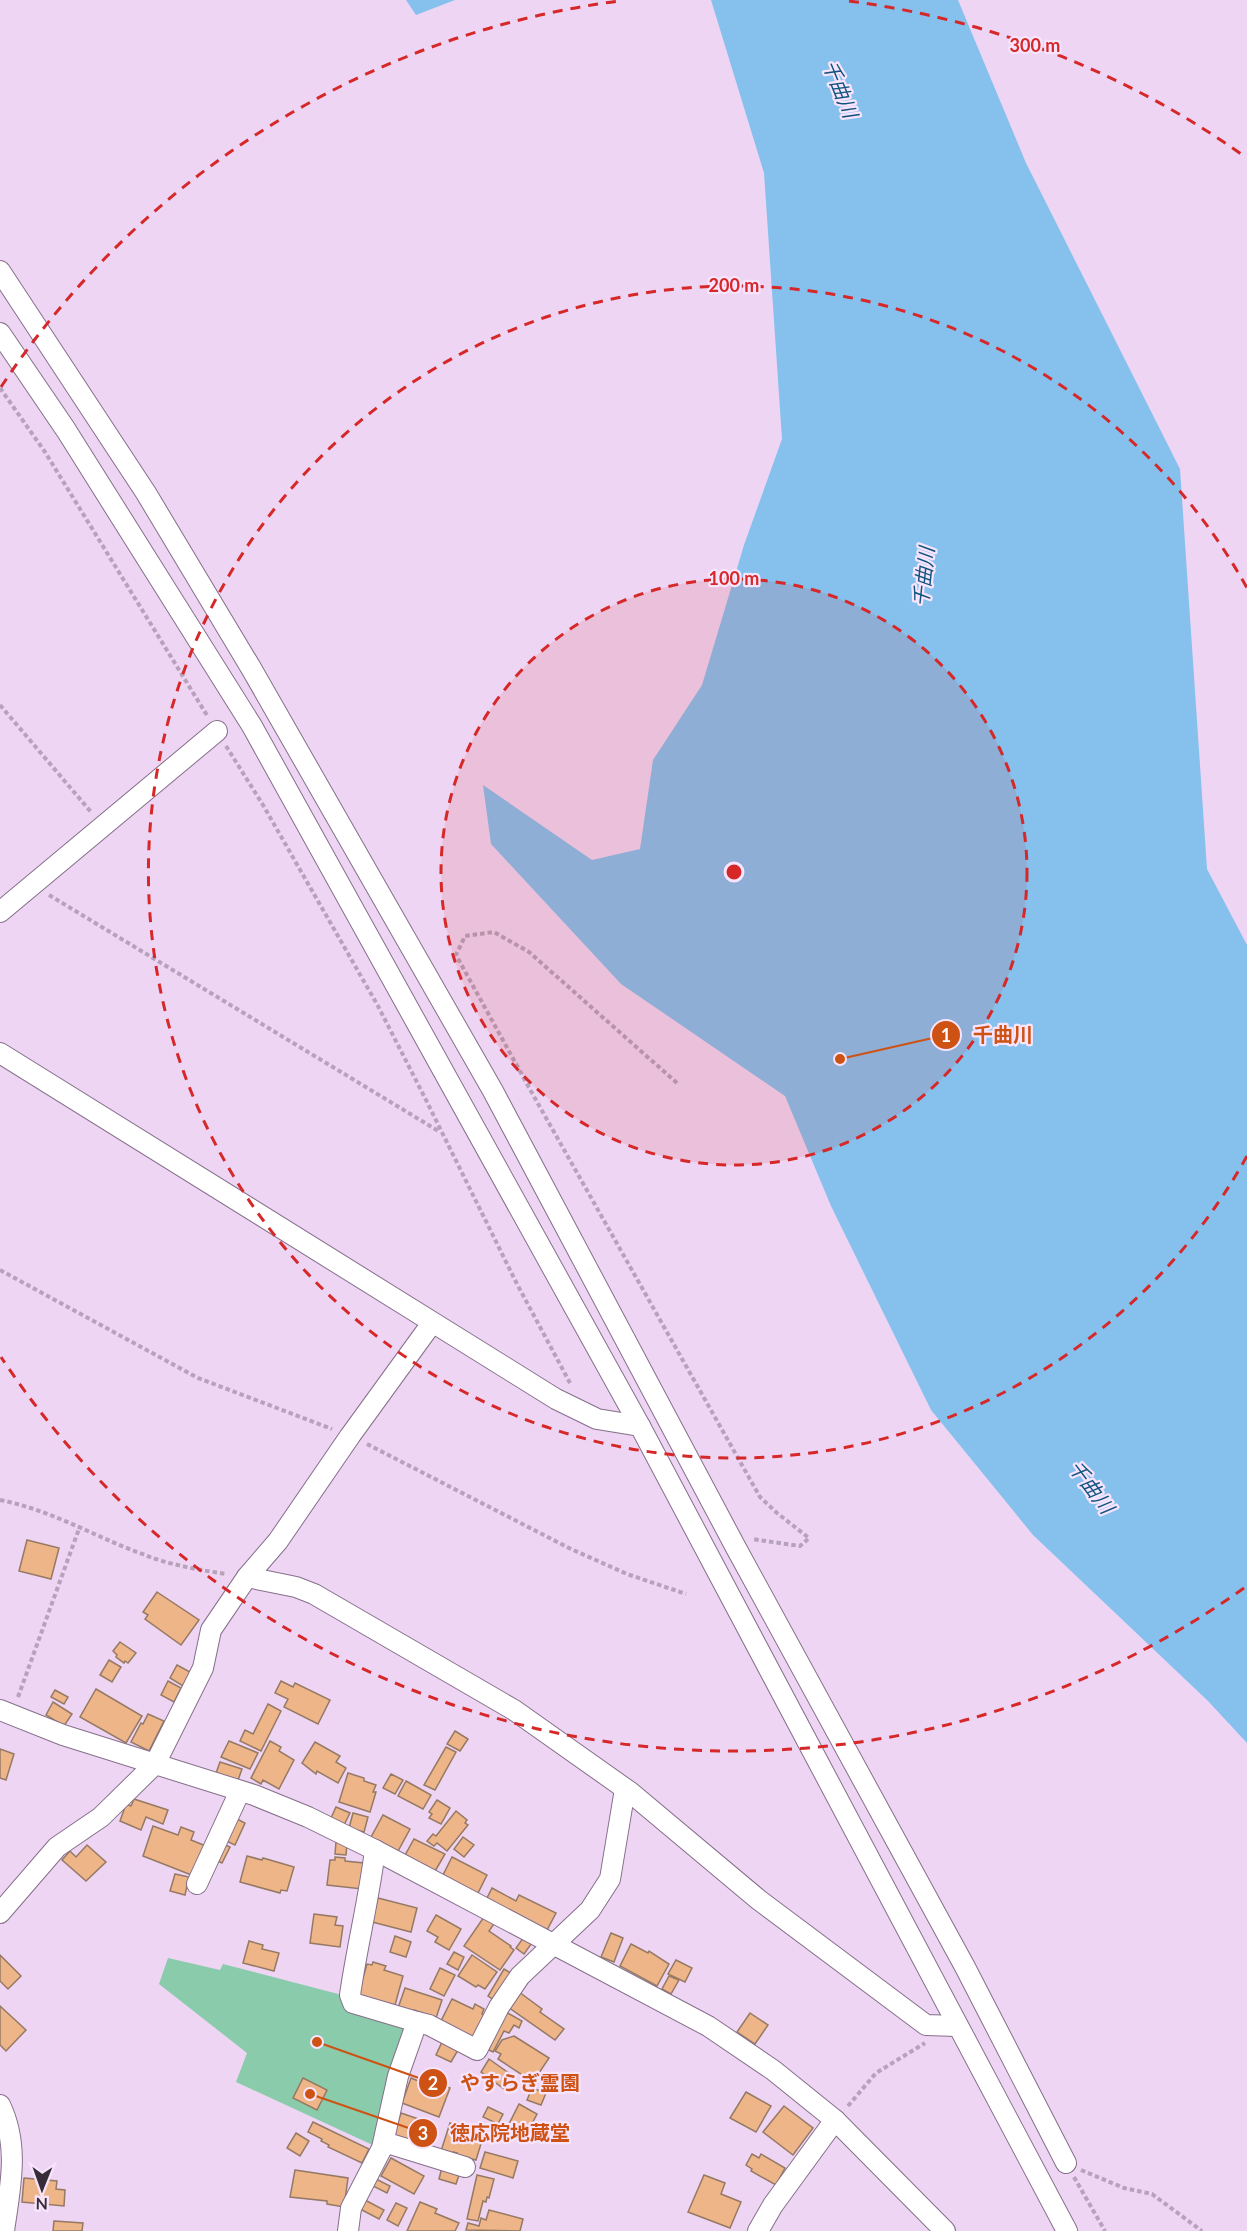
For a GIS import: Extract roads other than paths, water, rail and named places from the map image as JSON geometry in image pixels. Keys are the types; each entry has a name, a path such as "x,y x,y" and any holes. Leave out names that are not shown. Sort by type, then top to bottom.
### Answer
{"street":[{"path":"0,271 146,493 251,668 493,1091 735,1546 965,1967 1066,2163"},
{"path":"0,333 66,430 252,726 640,1426 1067,2231"},
{"path":"0,912 217,731"},
{"path":"0,1053 556,1399 597,1419 640,1426"},
{"path":"0,1913 57,1847 101,1817 155,1764 202,1668 211,1630 432,1323"},
{"path":"248,1577 296,1587 314,1594 514,1710 625,1789 759,1899 926,2025 957,2026"},
{"path":"6,1713 63,1736 240,1791 308,1817 554,1943 708,2026 772,2070 836,2120 945,2231"},
{"path":"375,1850 370,1892 358,1937 350,1995 353,2003 429,2025 477,2050 499,2007 520,1976 554,1943 561,1940 590,1910 610,1879 625,1789"},
{"path":"197,1884 240,1791"},
{"path":"348,2231 351,2208 384,2142 398,2076 417,2022"},
{"path":"0,2105 13,2145 13,2171 4,2231"},
{"path":"758,2231 773,2205 836,2120"},
{"path":"384,2142 465,2167"}],"water":[{"path":"406,0 455,0 416,15"},
{"path":"711,0 958,0 1026,163 1180,469 1207,869 1247,945 1247,1743 1208,1701 1033,1535 931,1410 831,1206 785,1096 621,984 491,844 483,785 592,860 640,849 653,760 702,685 744,545 782,439 764,173"}],"place":[{"name":"千曲川","path":"840,1059"},
{"name":"やすらぎ霊園","path":"317,2042"},
{"name":"徳応院地蔵堂","path":"310,2094"}]}
